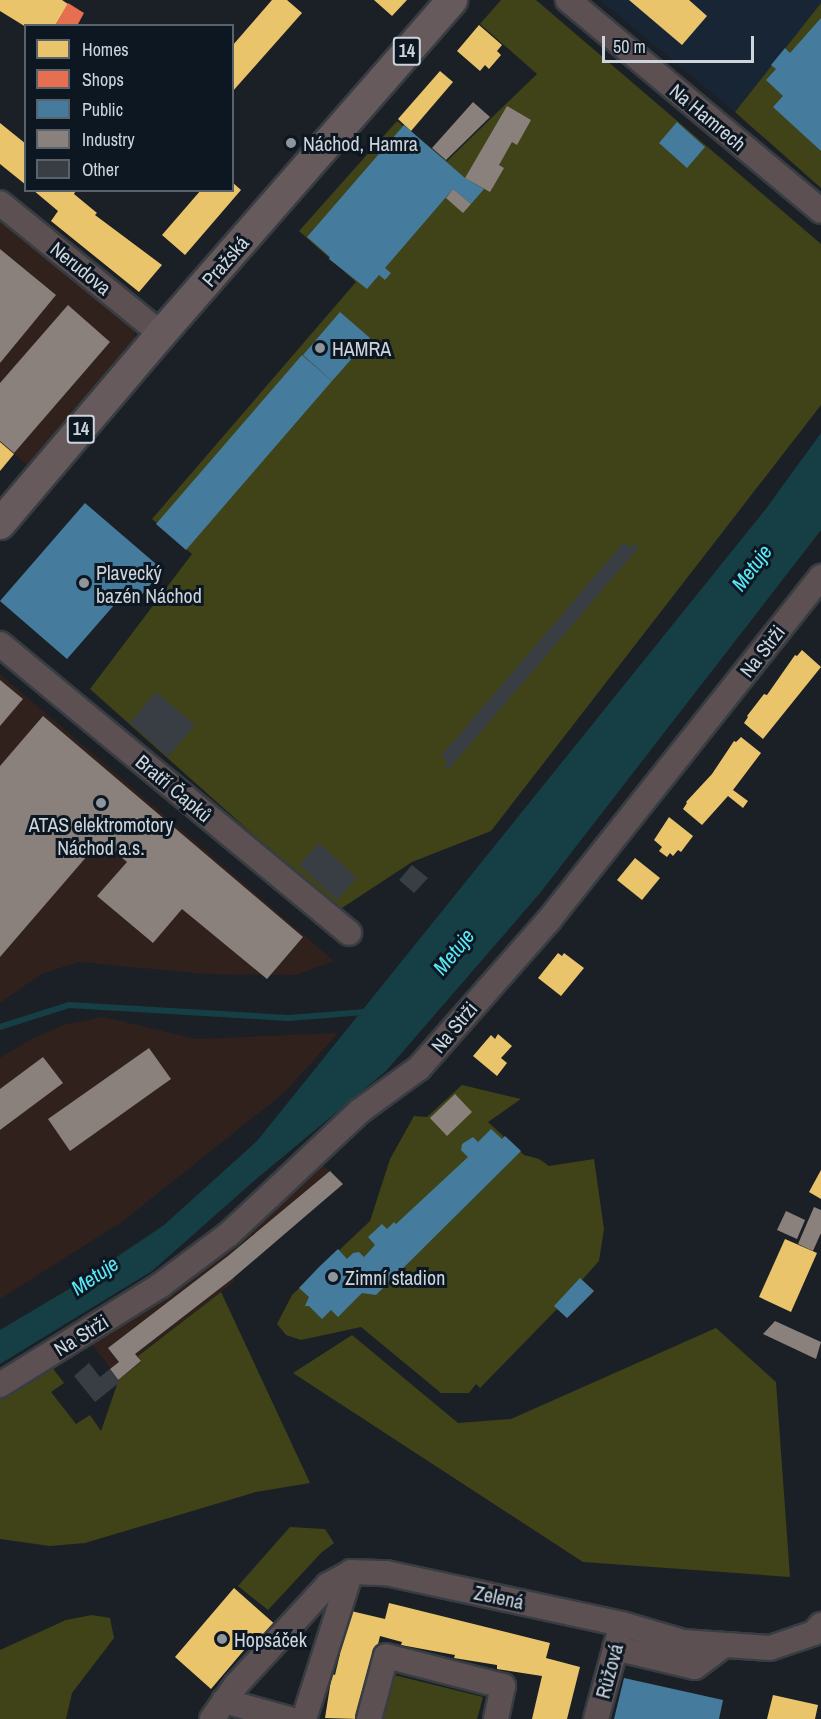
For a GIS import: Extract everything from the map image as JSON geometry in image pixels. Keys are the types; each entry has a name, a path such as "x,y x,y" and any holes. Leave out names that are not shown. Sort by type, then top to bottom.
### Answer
{"main road":[{"name":"Pražská","path":"0,524 161,334 452,0"}],"street":[{"name":"Na Hamrech","path":"568,0 821,212"},
{"name":"Nerudova","path":"0,203 161,334"},
{"name":"Na Strži","path":"0,1385 161,1285 229,1234 360,1111 419,1068 549,920 821,577"},
{"name":"Bratří Čapků","path":"0,644 349,933"},
{"name":"Zelená","path":"351,1572 386,1573 622,1624 683,1642 770,1648 819,1634"},
{"path":"289,1719 218,1710 236,1684 328,1585 351,1572"},
{"path":"304,1719 351,1572"},
{"name":"Růžová","path":"596,1719 622,1624"},
{"path":"615,1648 695,1667 724,1645"},
{"path":"369,1719 386,1656 503,1686 496,1719"}],"shaded area":[{"path":"600,0 821,0 821,3 735,112"},
{"path":"0,221 135,324 135,338 27,465 0,442"},
{"path":"0,674 334,961 296,975 205,974 79,962 41,974 0,1003"},
{"path":"104,1017 196,1039 338,1033 285,1092 123,1221 0,1299 0,1058 33,1038 66,1024"},
{"path":"309,1150 343,1185 231,1275 235,1281 138,1355 142,1361 119,1379 83,1333 230,1228"}],"green space":[{"path":"501,0 536,0 821,244 821,405 491,831 412,862 342,908 301,877 90,689 192,554 152,519 356,282 299,231 397,121 447,161 537,74 480,24"},
{"path":"821,3 821,188 735,112"},
{"path":"462,1085 521,1099 488,1122 524,1155 539,1159 549,1166 594,1159 604,1229 599,1261 582,1280 594,1291 567,1318 557,1309 480,1388 476,1384 469,1393 441,1393 361,1327 301,1340 286,1335 277,1324 292,1295 370,1221 390,1159 414,1116 427,1117"},
{"path":"221,1292 310,1483 256,1492 85,1543 50,1546 0,1539 0,1397 51,1366 64,1383 51,1392 76,1424 90,1415 101,1431 119,1379 141,1362 138,1356"},
{"path":"716,1328 776,1382 790,1577 583,1562 293,1373 352,1335 458,1423 511,1419"},
{"path":"290,1527 325,1529 334,1543 321,1553 268,1610 238,1586"},
{"path":"92,1615 110,1618 114,1638 72,1693 66,1719 0,1719 0,1650 66,1620"},
{"path":"390,1674 483,1697 477,1719 380,1719"}],"water":[{"name":"Metuje","path":"821,433 821,530 540,893 386,1071 255,1180 152,1271 0,1364 0,1330 74,1286 164,1225 257,1141 765,510"}],"building: Homes":[{"path":"0,0 62,0 68,4 56,24 24,26 0,11"},
{"path":"272,0 287,0 302,13 234,90 234,44"},
{"path":"374,0 407,0 392,16"},
{"path":"629,0 689,0 707,16 682,45"},
{"path":"479,25 502,45 497,51 501,55 489,69 485,65 480,71 457,51"},
{"path":"440,71 453,82 411,131 398,119"},
{"path":"0,123 24,142 24,183 0,164"},
{"path":"234,184 241,190 185,255 162,235 199,192 234,192"},
{"path":"35,192 75,192 74,194 97,213 95,215 162,265 139,292 51,221 58,211"},
{"path":"0,442 14,454 0,471"},
{"path":"802,650 821,667 763,739 744,723 747,716 764,694 767,695 795,655 797,656"},
{"path":"741,737 761,753 733,790 748,801 743,808 728,796 702,825 683,809 686,802 712,774 734,741 736,742"},
{"path":"669,817 693,836 681,852 678,850 673,856 670,853 667,857 659,851 662,847 654,840"},
{"path":"635,858 660,878 642,900 617,880"},
{"path":"558,953 562,956 564,953 584,968 561,996 538,978"},
{"path":"498,1034 512,1046 501,1058 507,1063 497,1076 473,1056 491,1035 495,1039"},
{"path":"821,1170 821,1199 809,1192"},
{"path":"785,1239 817,1253 791,1312 759,1297"},
{"name":"Hopsáček","path":"234,1588 277,1626 263,1642 256,1636 211,1689 175,1657"},
{"path":"389,1603 550,1643 546,1658 580,1667 567,1719 532,1719 542,1676 497,1669 497,1665 454,1658 455,1655 401,1645 402,1642 380,1636 360,1719 325,1718 332,1674 335,1675 340,1654 336,1654 351,1611 385,1619"},
{"path":"773,1695 818,1705 815,1719 767,1719"}],"building: Shops":[{"path":"68,3 84,13 78,24 56,24"}],"building: Public":[{"path":"821,18 821,151 773,107 783,96 766,80 776,69 771,65 785,48 790,53"},
{"path":"677,122 705,147 687,168 659,143"},
{"path":"404,125 465,178 484,189 471,204 453,189 385,268 391,273 385,280 379,275 367,289 329,259 330,257 307,237"},
{"path":"340,312 370,338 332,381 303,355"},
{"path":"302,355 332,381 186,550 156,524"},
{"name":"Plavecký bazén Náchod","path":"85,503 163,570 133,605 122,596 67,659 0,601"},
{"path":"491,1129 502,1139 505,1136 521,1151 376,1295 362,1293 338,1317 331,1310 322,1319 309,1306 305,1306 309,1297 299,1288 319,1267 338,1249 347,1259 353,1253 359,1252 364,1257 375,1245 368,1237 382,1224 387,1229 394,1222 396,1224 468,1157 461,1150 462,1144 473,1137 478,1142"},
{"path":"580,1278 594,1291 567,1318 554,1306"},
{"path":"624,1678 723,1700 719,1719 614,1719"}],"building: Industry":[{"path":"473,102 490,117 446,160 432,148"},
{"path":"507,106 531,120 517,145 512,142 499,165 504,168 490,192 465,178"},
{"path":"453,189 471,204 463,213 446,198"},
{"path":"0,249 56,295 0,363"},
{"path":"68,305 110,342 14,453 0,441 0,383"},
{"path":"0,680 23,699 0,726"},
{"path":"43,716 303,937 267,979 182,909 153,943 97,896 127,862 104,843 98,850 94,848 0,957 0,766"},
{"path":"149,1048 171,1079 70,1151 48,1119"},
{"path":"43,1057 63,1083 0,1130 0,1089"},
{"path":"455,1094 472,1112 447,1136 430,1118"},
{"path":"330,1171 343,1184 232,1279 135,1354 141,1361 118,1380 110,1369 119,1362 108,1348 228,1256"},
{"path":"814,1207 821,1210 821,1233 813,1251 798,1244"},
{"path":"786,1211 805,1220 797,1239 777,1230"},
{"path":"775,1321 821,1342 816,1359 763,1334"}],"building: Other":[{"path":"624,542 631,548 635,544 639,547 448,770 444,767 448,762 441,756"},
{"path":"156,692 195,725 168,757 130,723"},
{"path":"319,843 357,878 337,900 299,865"},
{"path":"412,865 428,878 414,893 399,880"},
{"path":"89,1363 100,1377 110,1369 120,1382 95,1402 74,1376"}],"waterway":[{"path":"0,1027 69,1005 289,1018 365,1012"}],"place":[{"name":"Náchod, Hamra","path":"291,143"},
{"name":"HAMRA","path":"320,348"},
{"name":"Plavecký bazén Náchod","path":"84,583"},
{"name":"ATAS elektromotory Náchod a.s.","path":"101,803"},
{"name":"Zimní stadion","path":"333,1277"},
{"name":"Hopsáček","path":"222,1639"}]}
